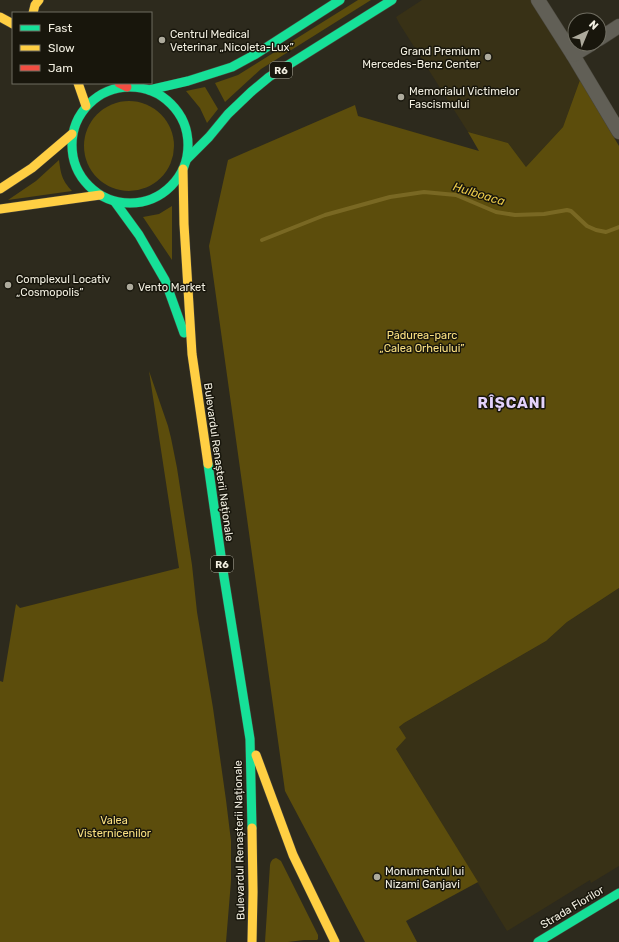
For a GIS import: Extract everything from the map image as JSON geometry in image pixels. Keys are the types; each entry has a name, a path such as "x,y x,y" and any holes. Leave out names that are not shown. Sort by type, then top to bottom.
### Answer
{"main road":[{"path":"32,12 39,0"},
{"name":"R6","path":"149,90 188,81 232,67 256,54 340,0"},
{"name":"R6","path":"187,159 209,137 228,114 269,77 392,0"},
{"path":"0,16 12,23"},
{"path":"78,84 86,106"},
{"name":"R6","path":"123,85 149,90 168,101 181,118 188,138 187,159 183,169 174,183 162,194 147,201 131,204 115,202 100,195 86,184 76,169 72,152 72,134 75,124 86,106 98,96 123,85"},
{"path":"0,189 32,168 72,134"},
{"name":"Bulevardul Renașterii Naționale","path":"183,169 184,224 192,354 222,570 250,739 253,892 252,942"},
{"path":"0,209 100,195"},
{"name":"Bulevardul Renașterii Naționale","path":"115,202 139,235 165,280 192,354"},
{"name":"Bulevardul Renașterii Naționale","path":"250,739 293,855 334,942"},
{"name":"Strada Florilor","path":"538,942 619,893"}],"street":[{"path":"538,0 619,132"},
{"path":"607,34 619,26"},
{"path":"573,55 578,52"}],"shaded area":[{"path":"422,0 531,0 580,80 563,127 526,167 508,143 468,132 399,23 396,17"},
{"path":"619,588 619,866 591,883 590,880 507,931 396,749 405,738 399,727 546,641 567,622"}],"green space":[{"path":"358,0 371,0 261,69 225,102 215,83 238,75"},
{"name":"Pădurea-parc „Calea Orheiului”","path":"580,80 619,146 619,588 567,622 546,641 399,727 406,738 396,749 478,882 406,921 417,942 365,942 285,791 209,246 228,160 355,105 358,116 479,151 468,132 508,143 526,167 563,127"},
{"path":"205,87 218,109 207,123 200,108 186,91"},
{"path":"129,101 146,104 161,114 171,129 174,146 171,163 161,178 146,188 129,191 112,188 97,178 87,163 84,146 87,129 97,114 112,104"},
{"path":"59,160 62,177 72,191 8,200 36,181"},
{"path":"172,206 172,260 143,217 159,214"},
{"name":"Valea Visternicenilor","path":"149,371 168,426 177,468 192,565 197,612 226,800 231,841 231,881 226,942 0,942 0,681 3,682 16,604 20,608 179,568"},
{"path":"276,858 281,861 318,935 317,940 265,942 270,865 272,860"}],"waterway":[{"name":"Hulboaca","path":"262,240 325,215 390,197 424,192 456,195 496,212 515,215 544,214 567,210 571,211 587,226 596,230 606,232 619,227"}],"traffic: fast":[{"path":"149,90 188,81 232,67 256,54 340,0"},
{"path":"187,159 209,137 228,114 269,77 392,0"},
{"path":"130,87 152,91 171,104 184,123 188,145 184,167 171,186 152,199 130,203 108,199 89,186 76,167 72,145 76,123 89,104 108,91 130,87"},
{"path":"115,202 139,235 165,280 184,333"},
{"path":"208,464 224,577 250,739 252,828"},
{"path":"538,942 619,893"}],"traffic: slow":[{"path":"33,12 35,5 39,0"},
{"path":"0,17 12,23"},
{"path":"78,84 86,106"},
{"path":"0,189 32,168 72,134"},
{"path":"183,169 184,224 192,354 208,464"},
{"path":"0,209 100,195"},
{"path":"256,755 293,855 335,942"},
{"path":"252,828 252,942"}],"traffic: jam":[{"path":"121,84 127,87"}],"place":[{"name":"Centrul Medical Veterinar „Nicoleta-Lux”","path":"162,40"},
{"name":"Grand Premium Mercedes-Benz Center","path":"488,57"},
{"name":"Memorialul Victimelor Fascismului","path":"401,97"},
{"name":"Complexul Locativ „Cosmopolis”","path":"8,285"},
{"name":"Vento Market","path":"130,287"},
{"name":"Monumentul lui Nizami Ganjavi","path":"377,877"}],"district":[{"name":"RÎȘCANI","path":"512,403"}]}
